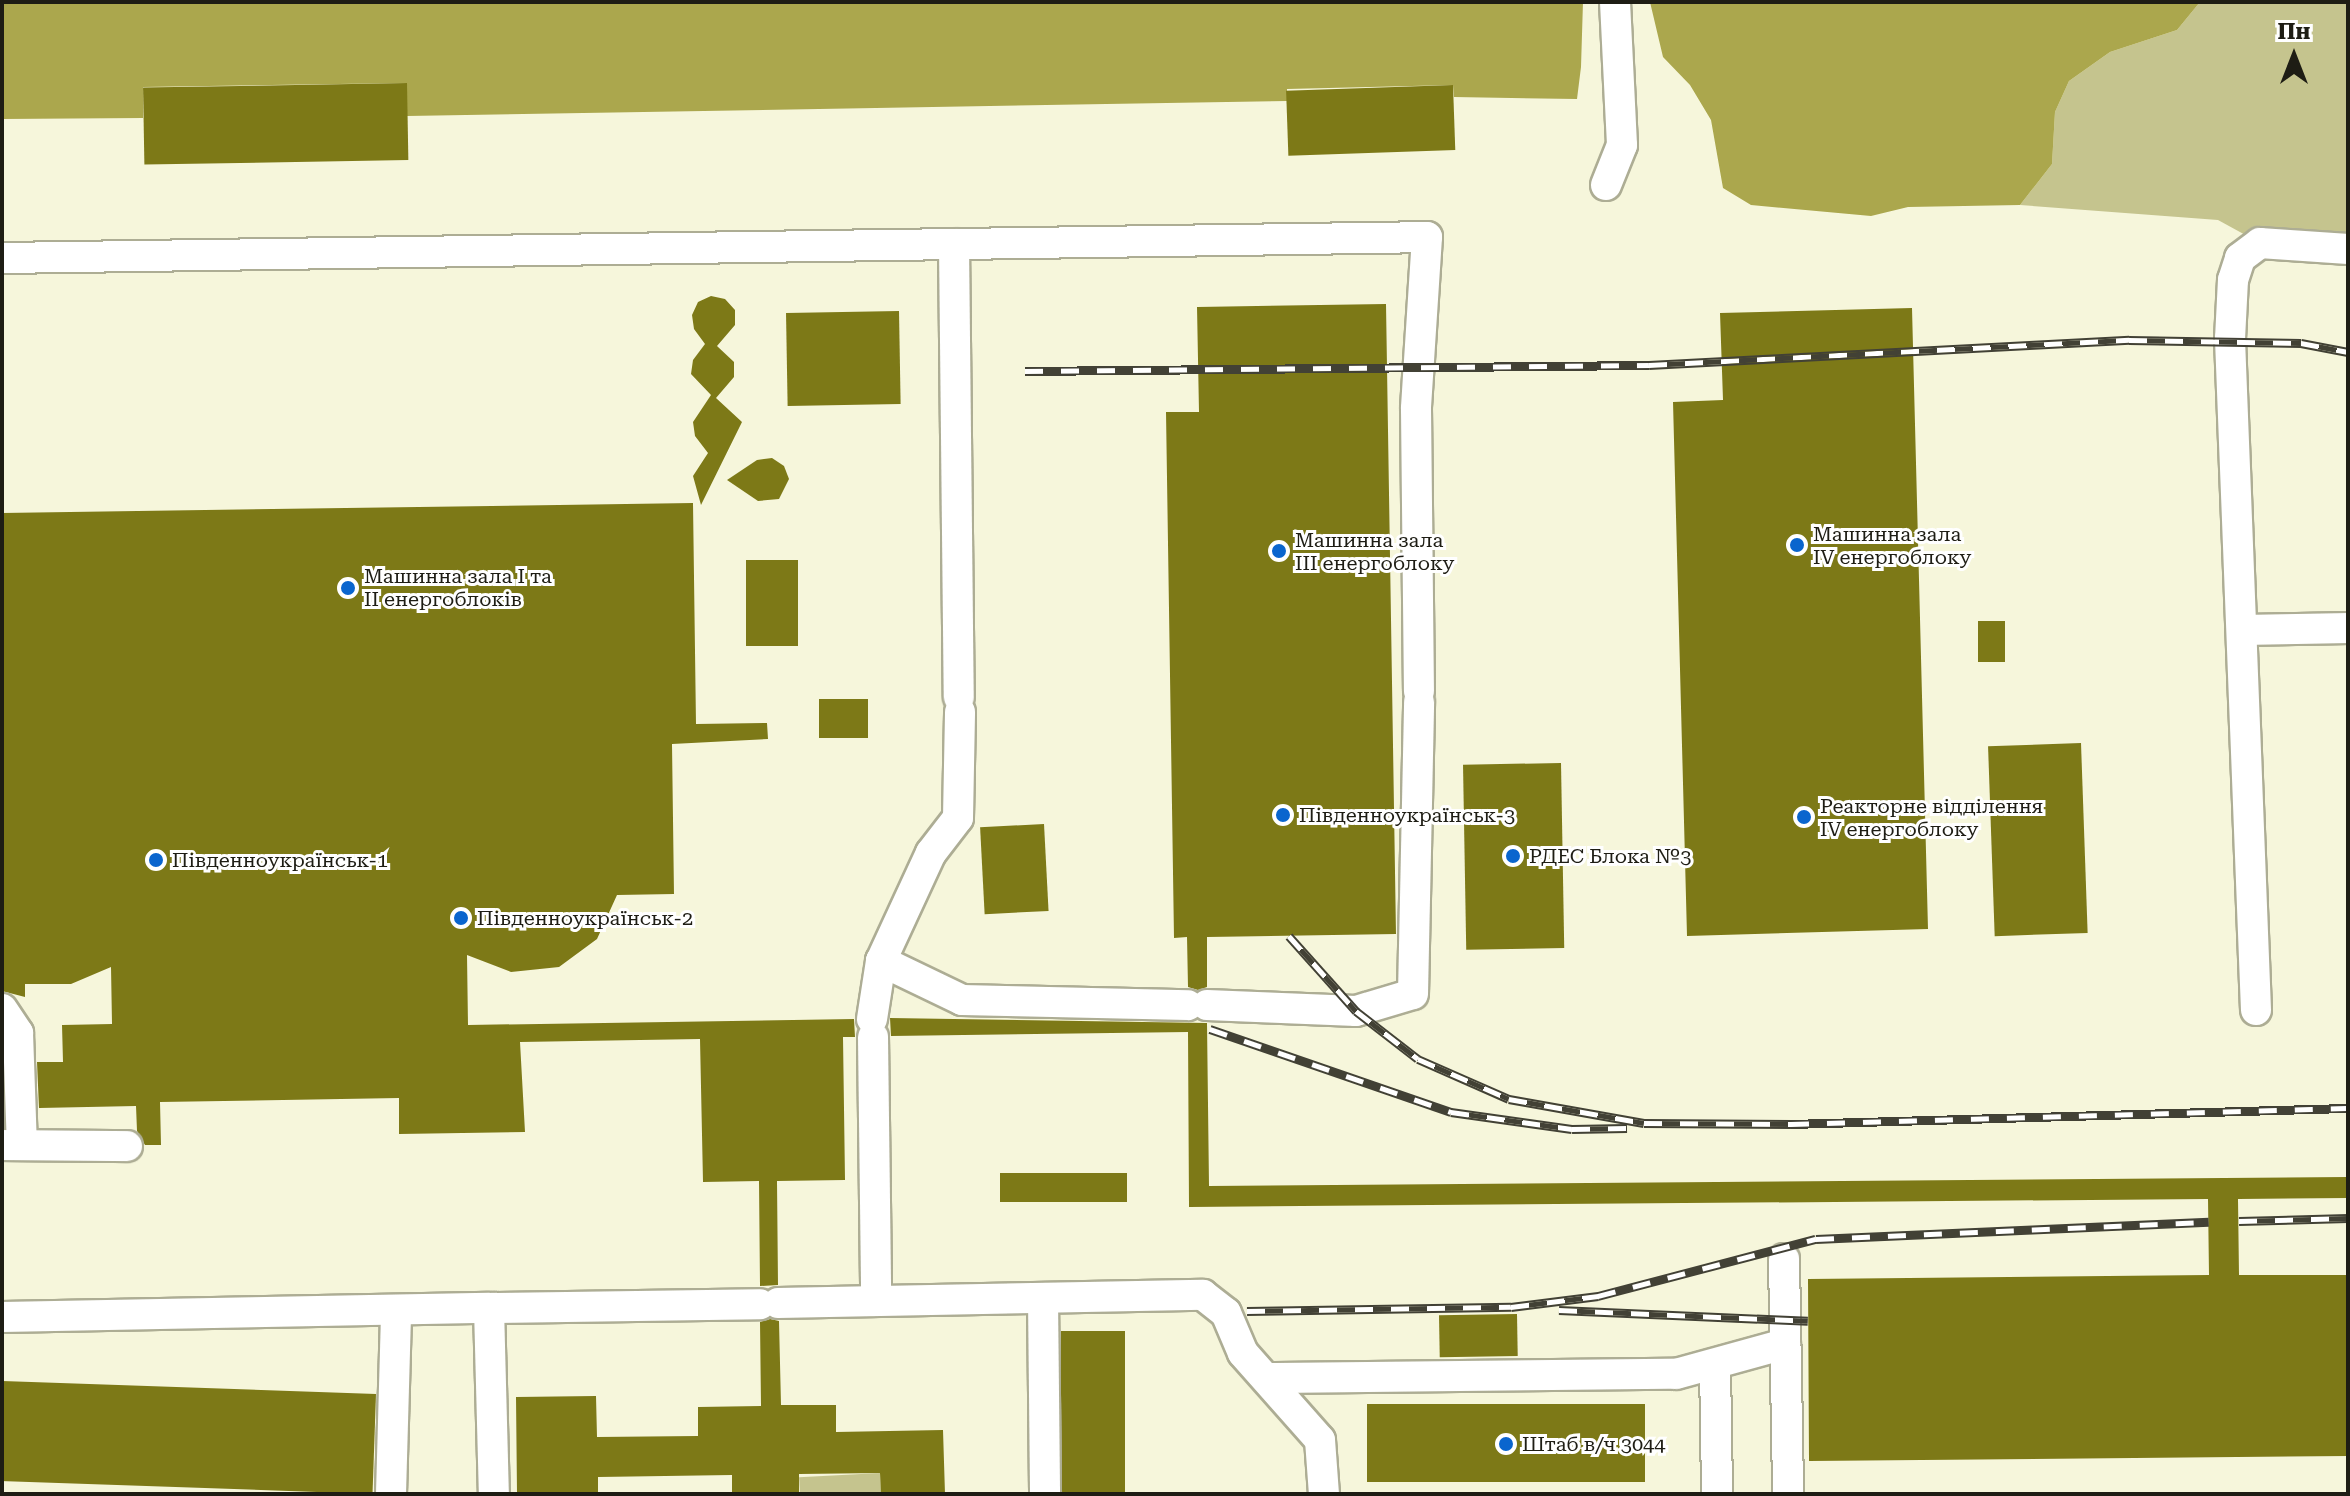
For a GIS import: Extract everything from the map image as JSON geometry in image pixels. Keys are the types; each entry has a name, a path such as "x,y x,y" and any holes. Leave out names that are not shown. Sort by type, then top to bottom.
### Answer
{"street":[{"path":"1606,185 1622,145 1615,2"},
{"path":"2,258 1427,237 1416,409 1419,696 1413,994 1356,1011 962,1000 881,961"},
{"path":"2256,1010 2244,630 2230,339 2233,280 2240,258 2260,243 2348,249"},
{"path":"876,1301 872,1028 881,961 931,853 958,818 954,244"},
{"path":"2244,630 2348,628"},
{"path":"2,1009 18,1033 12,1145 127,1146"},
{"path":"1784,1259 1788,1494"},
{"path":"2,1317 1203,1295 1226,1313 1243,1353 1320,1440 1324,1494"},
{"path":"1043,1298 1045,1494"},
{"path":"489,1308 494,1490"},
{"path":"391,1494 396,1310"},
{"path":"1267,1378 1676,1374 1785,1344"},
{"path":"1715,1364 1717,1494"}],"shaded area":[{"path":"2,2 1583,2 1577,99 1454,97 1453,85 1287,89 1287,101 407,116 406,83 143,87 143,118 2,119"},
{"path":"1650,2 2200,2 2177,30 2110,52 2069,81 2055,112 2052,164 2020,205 1908,207 1871,216 1751,205 1723,188 1711,120 1690,85 1663,57"},
{"path":"2200,2 2348,2 2348,249 2260,243 2218,220 2020,205 2052,164 2055,112 2069,81 2110,52 2177,30"},
{"path":"880,1473 881,1494 800,1494 799,1477"}],"building":[{"path":"407,83 408,160 144,165 143,88"},
{"path":"1453,85 1455,150 1288,156 1286,91"},
{"path":"711,296 725,299 735,310 735,325 717,346 734,362 734,377 716,398 742,422 701,505 693,476 708,453 695,436 693,422 711,395 691,374 693,360 705,344 694,329 692,315 698,302"},
{"name":"Машинна зала III енергоблоку","path":"1386,304 1396,934 1207,937 1207,987 1198,990 1188,987 1187,937 1174,938 1166,412 1199,412 1197,307"},
{"name":"Машинна зала IV енергоблоку","path":"1912,308 1928,929 1687,936 1673,402 1723,400 1720,313"},
{"path":"899,311 901,404 788,406 786,313"},
{"path":"772,458 784,466 789,479 779,499 758,501 727,480 757,460"},
{"path":"693,503 696,724 767,723 768,739 672,744 674,894 617,895 597,939 559,967 511,972 467,955 468,1025 854,1019 855,1037 843,1037 845,1180 777,1181 778,1285 760,1286 759,1181 703,1182 700,1039 520,1042 525,1132 399,1134 399,1098 160,1102 161,1145 145,1145 137,1131 136,1106 39,1108 37,1062 63,1062 62,1025 112,1024 111,967 71,984 25,984 25,997 2,991 2,513"},
{"path":"746,560 798,560 798,646 746,646"},
{"path":"1978,621 2005,621 2005,662 1978,662"},
{"path":"819,699 868,699 868,738 819,738"},
{"path":"2081,743 2088,933 1995,936 1988,746"},
{"name":"РДЕС Блока №3","path":"1561,763 1564,948 1466,950 1463,765"},
{"path":"1044,824 1049,911 985,914 980,827"},
{"path":"890,1018 1207,1023 1209,1186 2348,1177 2348,1198 2238,1199 2239,1275 2348,1275 2348,1456 1809,1461 1808,1279 2209,1275 2208,1199 1189,1207 1188,1032 891,1036"},
{"path":"1000,1173 1127,1173 1127,1202 1000,1202"},
{"path":"1517,1314 1518,1356 1440,1357 1439,1315"},
{"path":"770,1319 779,1321 781,1405 836,1405 836,1432 943,1430 945,1494 881,1494 880,1473 799,1474 799,1494 732,1494 732,1475 598,1477 598,1494 517,1494 516,1397 596,1396 597,1437 698,1436 698,1407 761,1406 760,1322"},
{"path":"1061,1331 1125,1331 1125,1494 1061,1494"},
{"path":"2,1381 376,1394 373,1494 2,1481"},
{"name":"Штаб в/ч 3044","path":"1367,1404 1645,1404 1645,1482 1367,1482"}],"railway":[{"path":"1025,371 1649,365 2129,340 2301,343 2348,352"},
{"path":"1289,936 1356,1011 1418,1059 1509,1099 1644,1123 1791,1124 2348,1108"},
{"path":"1210,1029 1451,1112 1572,1129 1627,1128"},
{"path":"2239,1221 2348,1218"},
{"path":"1247,1311 1511,1307 1598,1296 1816,1239 2209,1222"},
{"path":"1559,1310 1808,1321"}],"place":[{"name":"Машинна зала IV енергоблоку","path":"1797,545"},
{"name":"Машинна зала III енергоблоку","path":"1279,551"},
{"name":"Машинна зала I та II енергоблоків","path":"348,588"},
{"name":"Південноукраїнськ-3","path":"1283,815"},
{"name":"Реакторне відділення IV енергоблоку","path":"1804,817"},
{"name":"РДЕС Блока №3","path":"1513,856"},
{"name":"Південноукраїнськ-1","path":"156,860"},
{"name":"Південноукраїнськ-2","path":"461,918"},
{"name":"Штаб в/ч 3044","path":"1506,1444"}]}
